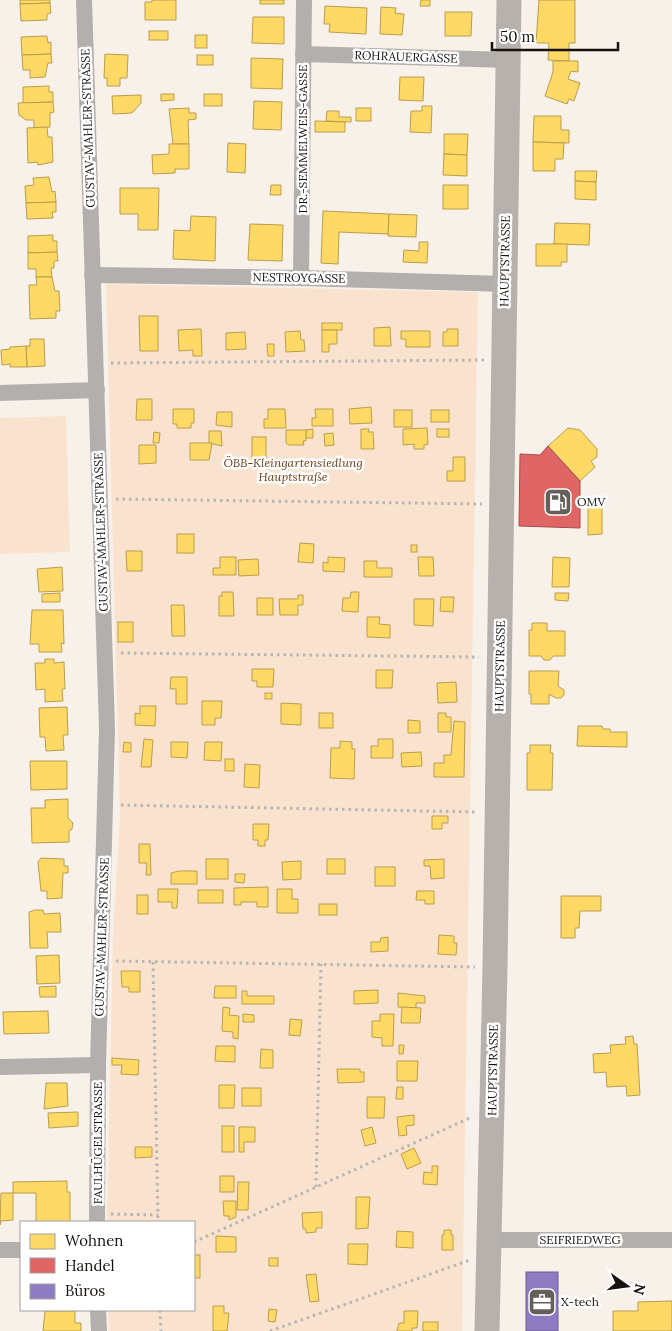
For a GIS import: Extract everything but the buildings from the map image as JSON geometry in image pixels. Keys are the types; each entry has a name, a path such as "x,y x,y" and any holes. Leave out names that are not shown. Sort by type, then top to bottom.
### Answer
{"main road":[{"name":"HAUPTSTRASSE","path":"487,1331 498,813 509,0"}],"street":[{"name":"GUSTAV-MAHLER-STRASSE","path":"84,0 108,729 98,1065"},
{"name":"DR.-SEMMELWEIS-GASSE","path":"301,278 304,0"},
{"name":"ROHRAUERGASSE","path":"303,54 508,60"},
{"name":"NESTROYGASSE","path":"92,275 301,278 505,284"},
{"path":"0,393 97,390"},
{"path":"0,1067 98,1065"},
{"name":"FAULHÜGELSTRASSE","path":"97,1218 98,1065"},
{"name":"SEIFRIEDWEG","path":"488,1247 672,1240"},
{"path":"0,1250 20,1250"},
{"path":"98,1311 99,1331"}],"path":[{"path":"96,363 504,360"},
{"path":"100,499 502,504"},
{"path":"105,653 500,658"},
{"path":"105,805 498,813"},
{"path":"101,961 495,967"},
{"path":"152,962 158,1221"},
{"path":"316,1187 321,964"},
{"path":"195,1242 492,1108"},
{"path":"97,1218 158,1215"},
{"path":"270,1331 488,1247"},
{"path":"160,1311 161,1331"}],"green space":[{"name":"ÖBB-Kleingartensiedlung Hauptstraße","path":"106,284 478,292 462,1331 109,1331 108,1311 195,1311 195,1221 107,1221 113,934 120,816"},
{"path":"66,416 70,552 0,554 0,418"}],"place":[{"name":"OMV","path":"558,502"},
{"name":"X-tech","path":"542,1302"}]}
